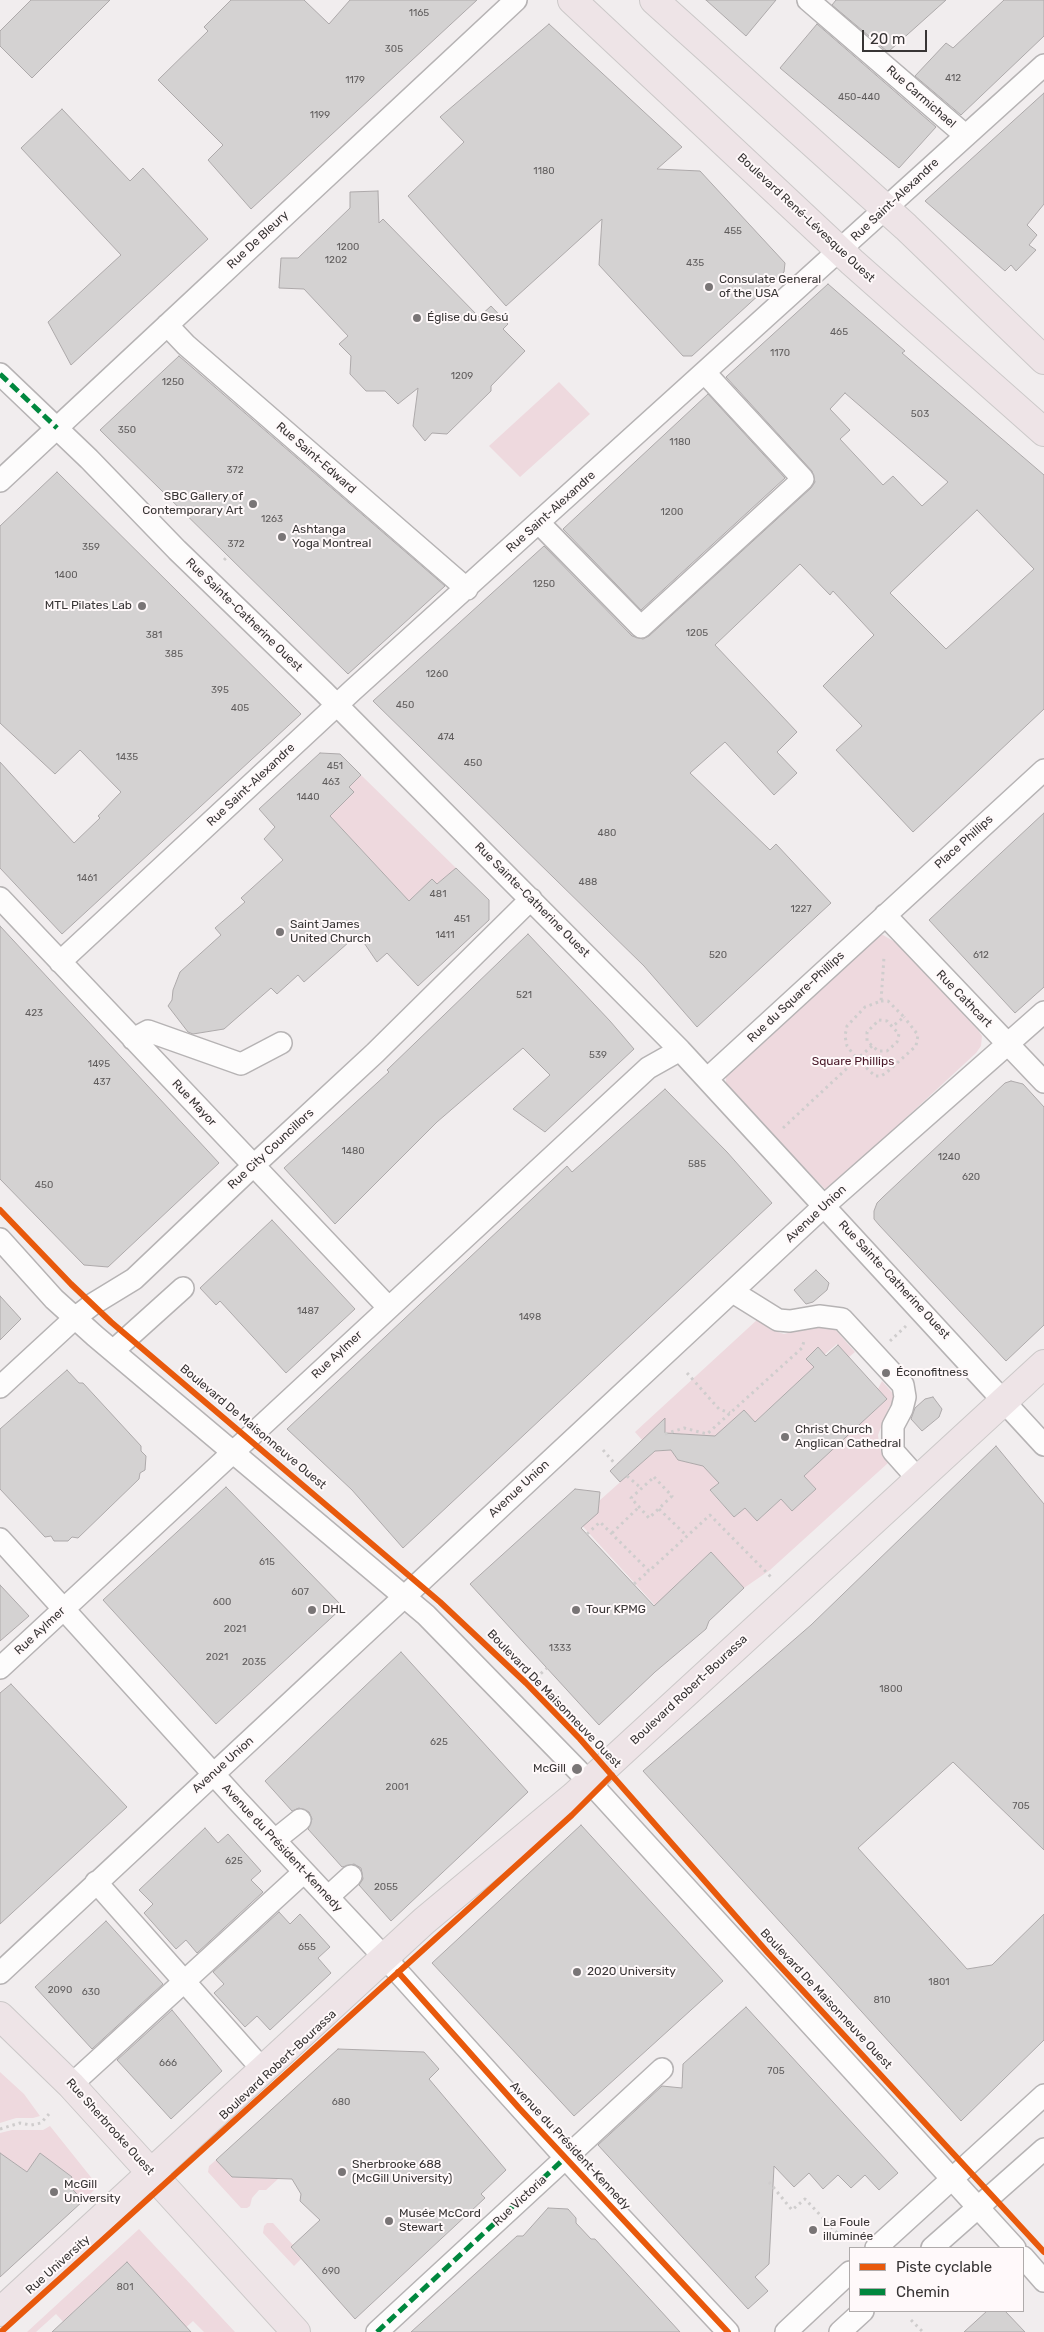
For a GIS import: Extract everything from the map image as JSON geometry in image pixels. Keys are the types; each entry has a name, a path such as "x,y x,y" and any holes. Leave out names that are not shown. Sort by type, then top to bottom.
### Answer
{"main road":[{"name":"Boulevard René-Lévesque Ouest","path":"572,0 840,251 1044,432"},
{"path":"654,0 885,210 1044,360"},
{"name":"Boulevard Robert-Bourassa","path":"151,2173 424,1921 589,1782 1044,1364"},
{"name":"Rue Sherbrooke Ouest","path":"0,2016 71,2085 296,2332"},
{"name":"Rue University","path":"0,2312 151,2173"}],"street":[{"name":"Rue De Bleury","path":"0,482 516,0"},
{"name":"Rue Carmichael","path":"808,0 965,135"},
{"name":"Rue Saint-Alexandre","path":"60,962 338,705 1044,65"},
{"name":"Rue Saint-Edward","path":"167,325 186,346 467,589"},
{"path":"538,523 641,627 803,480 705,373"},
{"name":"Rue Sainte-Catherine Ouest","path":"0,374 177,550 338,705 680,1050 1044,1445"},
{"name":"Place Phillips","path":"885,915 1044,770"},
{"name":"Rue Mayor","path":"0,898 252,1166 388,1307"},
{"name":"Rue City Councillors","path":"0,1387 76,1317 93,1304 134,1279 252,1166 375,1053 532,899"},
{"name":"Rue Cathcart","path":"885,915 1044,1082"},
{"name":"Rue du Square-Phillips","path":"707,1079 885,915"},
{"name":"Avenue Union","path":"0,1973 405,1595 734,1292 824,1205 1044,1012"},
{"path":"132,1039 148,1031 241,1064 281,1043"},
{"name":"Rue Aylmer","path":"0,1668 648,1068 680,1050"},
{"path":"0,1239 54,1299 113,1351 382,1579 405,1595 426,1614 589,1782 1013,2247"},
{"path":"113,1351 183,1288"},
{"path":"734,1292 778,1320 790,1321 810,1317 831,1316 842,1319 903,1385 905,1397 902,1409 892,1426 893,1451 918,1479"},
{"name":"Avenue du Président-Kennedy","path":"0,1539 213,1774 385,1958 565,2158 728,2332"},
{"path":"275,1840 300,1820"},
{"path":"71,2085 304,1872"},
{"path":"328,1897 351,1876"},
{"path":"96,1882 263,2070"},
{"name":"Rue Victoria","path":"377,2332 662,2069"},
{"path":"877,2247 1044,2095"},
{"path":"933,2247 1044,2149"},
{"path":"1024,2258 1044,2280"},
{"path":"786,2332 849,2273"},
{"path":"840,2332 862,2312"}],"path":[{"path":"224,560 229,556"},
{"path":"881,1001 884,957"},
{"path":"881,1001 888,1001 904,1017 918,1036 916,1046 886,1073 875,1076 857,1059 848,1046 845,1036 847,1026 865,1007 881,1001"},
{"path":"894,1026 904,1017"},
{"path":"879,1020 887,1020 899,1034 897,1042 887,1051 878,1051 872,1046 867,1040 867,1032 879,1020"},
{"path":"782,1128 872,1046"},
{"path":"665,1434 684,1428 707,1434 802,1348 810,1317"},
{"path":"896,1336 910,1322"},
{"path":"687,1373 719,1409 731,1413"},
{"path":"603,1450 616,1464"},
{"path":"627,1476 641,1488"},
{"path":"654,1477 672,1496 649,1518 631,1498 641,1488 654,1477"},
{"path":"612,1533 639,1507"},
{"path":"659,1509 687,1536"},
{"path":"634,1584 710,1514 772,1578"},
{"path":"587,1534 600,1522 649,1571"},
{"path":"536,1678 547,1668"},
{"path":"0,2129 20,2123 40,2123 49,2114"},
{"path":"769,2182 792,2210 805,2198 841,2237"},
{"path":"911,2320 922,2332"}],"green space":[{"path":"559,382 590,414 520,477 489,446"},
{"path":"361,775 456,868 437,884 432,880 409,901 330,816 349,787"},
{"name":"Square Phillips","path":"877,935 883,935 895,942 978,1030 982,1036 981,1046 976,1053 827,1191 730,1091 726,1085 726,1078 727,1073"},
{"path":"758,1319 771,1330 784,1334 824,1324 833,1327 855,1352 849,1357 837,1344 824,1355 818,1347 806,1359 814,1367 755,1422 744,1410 720,1432 729,1443 683,1434 665,1441 665,1429 642,1440 635,1432"},
{"path":"882,1381 896,1397 892,1406 889,1407 878,1435 880,1449 888,1463 770,1570 744,1588 711,1552 677,1584 672,1624 577,1520 589,1521 598,1511 599,1501 655,1451 671,1450 678,1460 691,1463 701,1454 708,1471 719,1483 710,1491 734,1517 745,1508 757,1521 781,1499 792,1511 816,1489 804,1476 887,1399 878,1389"},
{"path":"0,2072 24,2094 40,2116 16,2118 0,2123"},
{"path":"50,2126 98,2186 83,2201 68,2184 72,2177 40,2153 27,2172 6,2157 0,2163 0,2133 12,2130 43,2130"},
{"path":"216,2160 232,2177 278,2179 266,2190 259,2190 252,2198 250,2206 241,2208 208,2172 209,2166"},
{"path":"267,2223 273,2223 293,2245 291,2248 301,2259 294,2266 263,2233 264,2226"},
{"path":"139,2229 235,2332 204,2332 193,2321 181,2332 177,2317 127,2262 73,2312 68,2327 56,2314 36,2332 27,2332"}],"building":[{"path":"31,0 110,0 32,78 0,46 0,31"},
{"path":"231,0 304,0 329,24 350,0 477,0 251,209 208,160 223,145 158,80 208,31 204,27"},
{"path":"706,0 776,0 746,36"},
{"path":"836,0 946,0 888,52 832,5"},
{"path":"1004,0 1044,0 1044,36 961,115 915,76 946,43 953,48"},
{"path":"549,24 682,147 657,169 700,171 785,263 784,272 692,356 683,356 599,265 602,219 506,306 408,196 464,142 440,117"},
{"path":"817,24 936,127 899,168 780,68"},
{"path":"1044,93 1044,204 1027,225 1037,235 1029,245 1036,250 1016,271 1011,265 1005,271 925,201"},
{"path":"62,109 130,181 143,168 208,239 71,365 48,322 121,255 21,148"},
{"name":"Église du Gesú","path":"378,191 379,223 383,219 479,317 491,306 508,324 503,329 525,351 491,386 491,391 447,434 432,433 425,441 413,426 418,388 398,404 385,391 366,391 350,374 351,356 339,344 348,336 304,289 279,288 281,258 298,258 350,208 350,192"},
{"path":"828,284 905,351 902,353 1044,475 1044,709 913,832 836,750 862,726 823,686 874,635 833,591 830,595 800,564 715,645 797,732 777,752 797,773 774,795 725,742 690,773 770,850 776,844 831,903 697,1027 644,966 373,701 544,546 632,636 643,639 649,636 811,488 815,482 812,471 726,377","holes":["845,393 948,482 922,506 893,476 883,485 840,439 850,430 830,409","977,510 1034,569 946,649 890,593"]},
{"path":"179,356 445,586 348,674 100,430"},
{"path":"708,394 785,478 641,610 563,529"},
{"path":"57,472 301,714 62,934 0,868 0,762 74,843 100,818 98,816 121,792 80,750 55,774 0,723 0,526"},
{"path":"320,753 340,754 361,775 349,787 354,792 330,816 409,901 432,879 437,884 456,868 489,900 489,920 418,986 387,953 377,962 358,934 304,982 298,975 277,994 271,988 224,1029 193,1034 188,1032 168,1006 172,1000 173,990 180,972 221,935 215,928 245,902 241,898 283,860 264,839 275,827 259,809"},
{"path":"1044,813 1044,987 1015,1013 929,920"},
{"path":"0,926 219,1163 108,1267 84,1265 0,1179"},
{"path":"528,934 634,1049 545,1132 513,1109 550,1075 523,1048 437,1122 335,1224 284,1168 389,1072 387,1070"},
{"path":"1011,1081 1023,1084 1044,1107 1044,1325 1006,1361 879,1225 874,1219 874,1211 877,1203 883,1197 1005,1083"},
{"path":"665,1089 727,1152 772,1203 403,1548 352,1490 287,1429 567,1166 572,1172"},
{"path":"272,1220 355,1309 286,1373 220,1301 216,1305 200,1288"},
{"path":"816,1270 829,1283 827,1290 813,1302 806,1304 794,1290"},
{"path":"0,1296 21,1319 0,1340"},
{"name":"Christ Church Anglican Cathedral","path":"838,1345 887,1399 804,1476 816,1489 792,1511 781,1499 757,1521 745,1508 734,1517 710,1490 719,1483 703,1466 678,1460 671,1450 655,1451 620,1482 610,1471 665,1418 665,1433 715,1436 744,1410 755,1422 814,1367 806,1359 818,1347 826,1356"},
{"path":"67,1370 79,1383 83,1383 141,1446 141,1451 146,1456 145,1470 140,1473 139,1479 78,1538 72,1537 68,1541 54,1541 51,1536 45,1537 0,1489 0,1429"},
{"path":"933,1397 942,1409 939,1417 922,1431 911,1419 915,1408 925,1399"},
{"path":"996,1446 1044,1504 1044,1850 953,1762 858,1848 967,1969 992,1965 1044,1914 1044,2040 961,2121 643,1771 811,1625"},
{"path":"226,1487 343,1607 216,1724 103,1600"},
{"name":"Tour KPMG","path":"575,1489 600,1492 598,1513 581,1528 654,1606 711,1552 744,1588 709,1621 706,1629 655,1672 599,1725 470,1584"},
{"path":"0,1585 29,1616 0,1641"},
{"path":"401,1652 528,1792 391,1921 359,1885 363,1879 361,1868 354,1864 342,1867 308,1829 312,1819 309,1812 299,1808 292,1811 265,1781"},
{"path":"11,1684 127,1807 0,1924 0,1693"},
{"name":"2020 University","path":"581,1825 723,1981 574,2116 432,1963"},
{"path":"205,1828 218,1843 228,1834 261,1871 251,1880 263,1892 197,1953 186,1940 176,1949 144,1913 153,1904 139,1890"},
{"path":"279,1912 290,1924 300,1914 330,1947 318,1958 331,1973 270,2030 257,2016 245,2027 214,1993 224,1984 213,1972"},
{"path":"106,1921 163,1984 92,2049 35,1987"},
{"path":"746,2007 898,2173 879,2190 865,2175 851,2188 838,2175 823,2189 809,2173 794,2187 774,2166 769,2264 755,2277 768,2291 748,2309 598,2145 662,2086 682,2088 683,2064"},
{"path":"172,2010 222,2071 171,2119 117,2060"},
{"path":"338,2049 424,2052 439,2069 429,2079 506,2170 481,2194 485,2198 355,2319 291,2247 320,2220 300,2201 301,2194 292,2179 232,2177 216,2160"},
{"path":"0,2153 27,2172 40,2153 72,2177 68,2184 83,2201 0,2277"},
{"path":"548,2208 568,2209 576,2218 576,2223 591,2239 595,2239 680,2332 411,2332 517,2236 523,2236"},
{"path":"127,2262 191,2332 52,2332"},
{"path":"986,2312 1006,2312 1025,2332 964,2332"}],"marked path":[{"path":"0,374 57,428"},
{"path":"377,2332 565,2158"}],"cycle path":[{"name":"Boulevard De Maisonneuve Ouest","path":"0,1210 71,1284 111,1322 440,1602 526,1683 580,1739 768,1953 1044,2252"},
{"name":"Boulevard De Maisonneuve Ouest","path":"1,2332 572,1815 612,1775"},
{"path":"398,1972 519,2108 728,2332"}],"place":[{"name":"Consulate General of the USA","path":"709,287"},
{"name":"Église du Gesú","path":"417,318"},
{"name":"SBC Gallery of Contemporary Art","path":"253,504"},
{"name":"Ashtanga Yoga Montreal","path":"282,537"},
{"name":"MTL Pilates Lab","path":"142,606"},
{"name":"Saint James United Church","path":"280,932"},
{"name":"Éconofitness","path":"886,1373"},
{"name":"Christ Church Anglican Cathedral","path":"785,1437"},
{"name":"DHL","path":"312,1610"},
{"name":"Tour KPMG","path":"576,1610"},
{"name":"McGill","path":"577,1769"},
{"name":"2020 University","path":"577,1972"},
{"name":"Sherbrooke 688 (McGill University)","path":"342,2172"},
{"name":"McGill University","path":"54,2192"},
{"name":"Musée McCord Stewart","path":"389,2221"},
{"name":"La Foule illuminée","path":"813,2230"}]}
